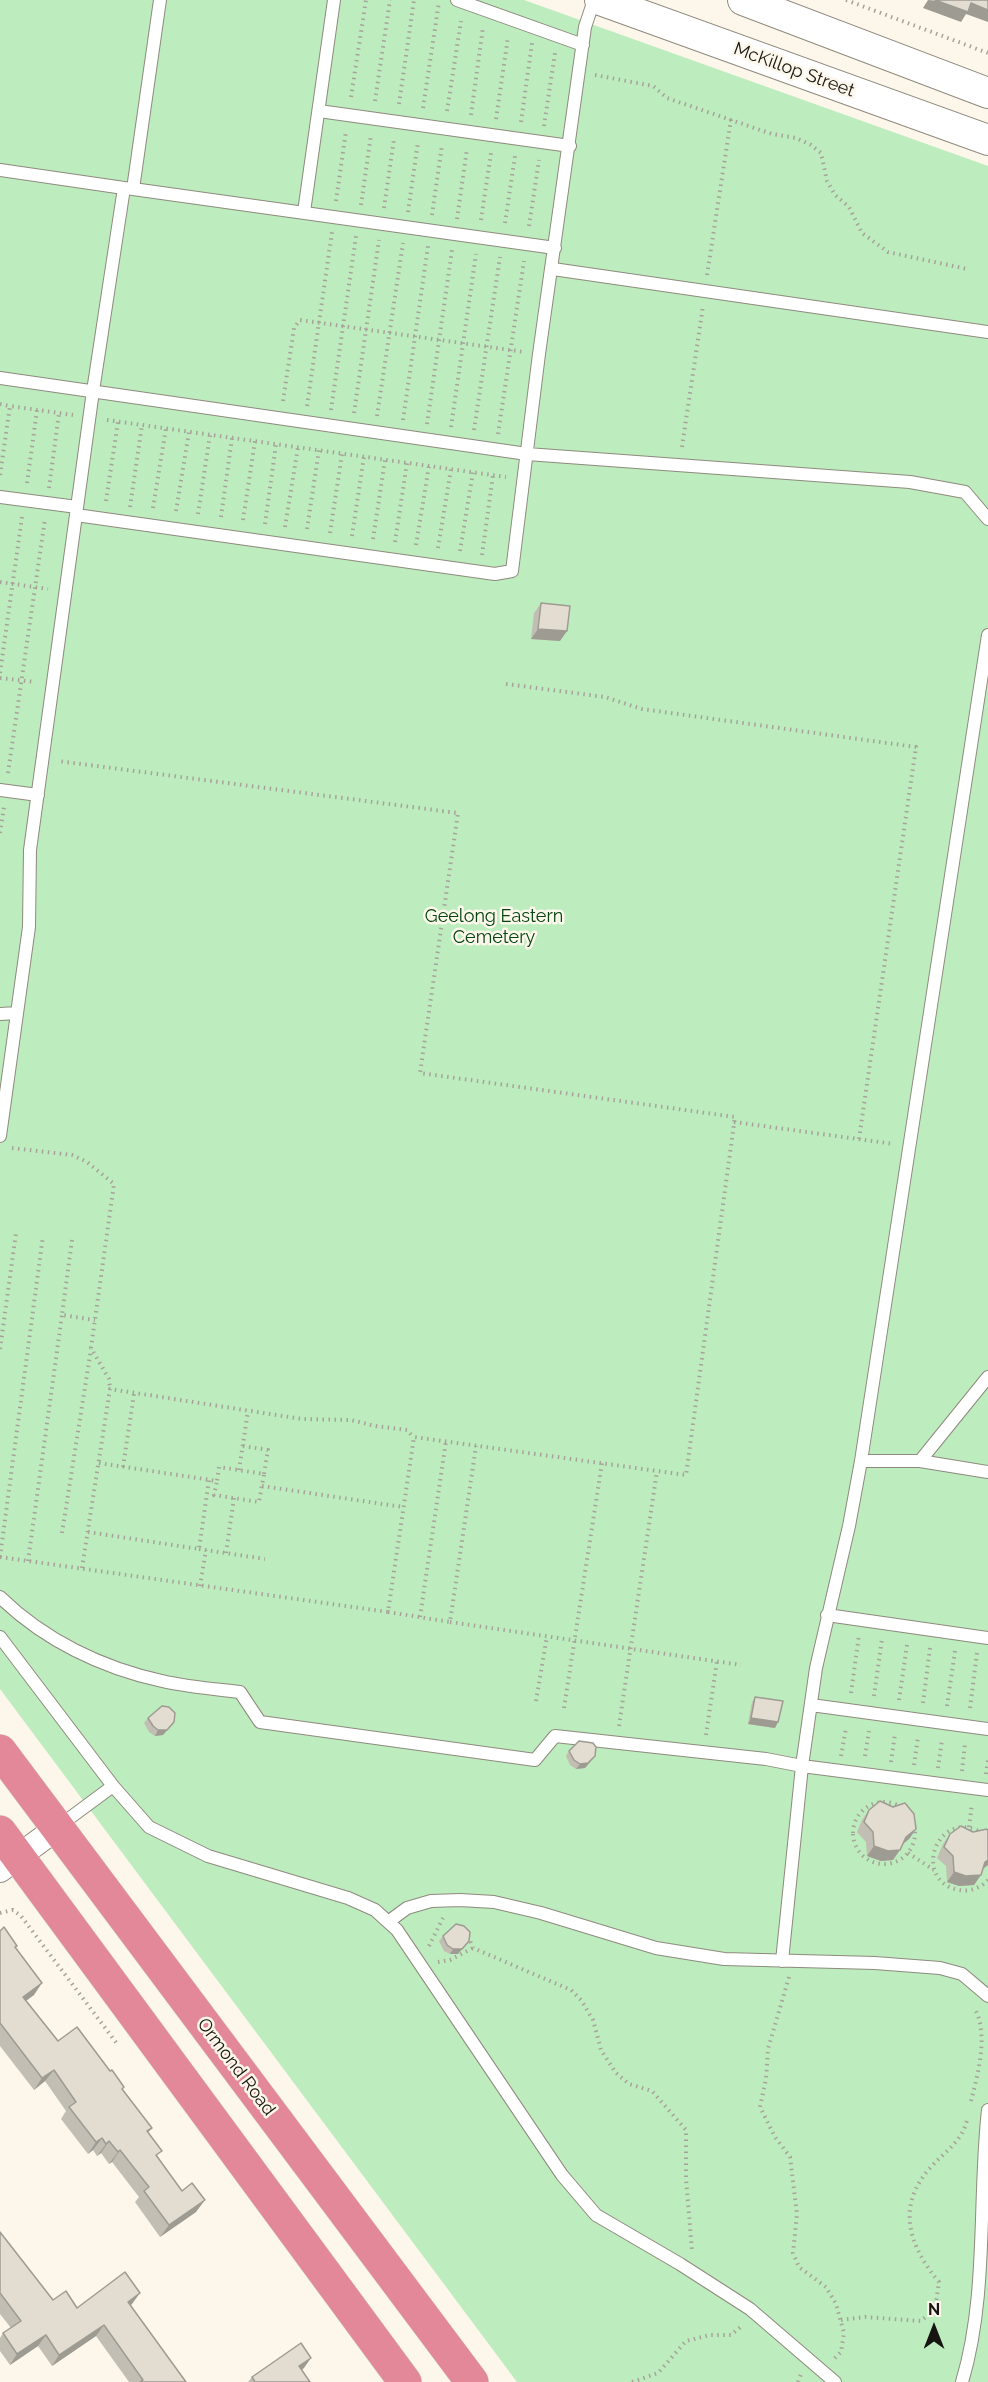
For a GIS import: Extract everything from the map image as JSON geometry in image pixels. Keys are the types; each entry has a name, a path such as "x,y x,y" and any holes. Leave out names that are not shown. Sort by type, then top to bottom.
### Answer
{"highway":[{"name":"Ormond Road","path":"0,1751 472,2382"},
{"path":"6,1853 405,2382"}],"street":[{"name":"McKillop Street","path":"600,0 654,9 988,140"},
{"path":"743,0 988,93"},
{"path":"6,1853 57,1828"}],"lane":[{"path":"0,1136 29,927 30,850 93,391 160,0"},
{"path":"304,212 334,0"},
{"path":"458,0 583,45"},
{"path":"0,497 47,503 103,519 128,523 495,574 512,571 539,354 553,269 585,27 594,0"},
{"path":"320,111 570,146"},
{"path":"0,170 555,248"},
{"path":"553,269 988,332"},
{"path":"0,378 527,454 788,475 910,482 964,492 988,519"},
{"path":"782,1961 802,1766 811,1705 827,1615 849,1526 861,1461 988,635"},
{"path":"3,790 38,795"},
{"path":"0,1014 17,1013"},
{"path":"920,1461 988,1377"},
{"path":"861,1461 920,1461 988,1472"},
{"path":"0,1597 15,1612 60,1643 86,1656 163,1682 240,1692 260,1722 535,1760 555,1736 766,1759 802,1766 988,1790"},
{"path":"827,1615 988,1638"},
{"path":"0,1637 113,1786 149,1827 200,1852 249,1870 317,1887 375,1910 397,1930 562,2175 596,2215 693,2273 755,2314 835,2382"},
{"path":"811,1705 988,1729"},
{"path":"57,1828 113,1786"},
{"path":"388,1922 406,1908 431,1901 494,1902 542,1913 623,1939 687,1954 724,1959 940,1968 962,1974 988,1996"},
{"path":"962,2382 969,2365 977,2323 982,2273 984,2160 988,2110"}],"path":[{"path":"846,0 988,53"},
{"path":"579,73 653,86 668,98 772,134 796,138 811,145 821,153 827,181 835,195 849,207 862,233 888,252 901,257 967,269"},
{"path":"280,418 294,328 300,320 539,354"},
{"path":"0,404 523,479"},
{"path":"0,476 10,406"},
{"path":"0,673 37,410"},
{"path":"0,833 3,790 35,587 59,413"},
{"path":"103,519 118,422"},
{"path":"128,523 142,425"},
{"path":"150,526 166,428"},
{"path":"173,529 189,432"},
{"path":"196,532 210,435"},
{"path":"218,536 232,438"},
{"path":"241,539 255,441"},
{"path":"262,542 276,444"},
{"path":"282,544 298,447"},
{"path":"304,548 318,450"},
{"path":"327,551 342,454"},
{"path":"349,554 364,456"},
{"path":"370,557 385,460"},
{"path":"392,560 406,463"},
{"path":"414,563 429,466"},
{"path":"436,566 451,469"},
{"path":"458,569 473,472"},
{"path":"480,572 493,475"},
{"path":"0,582 66,592"},
{"path":"0,678 53,685"},
{"path":"506,684 605,697 642,709 916,747 859,1139"},
{"path":"43,759 458,813 420,1073 735,1117 686,1475 414,1437 407,1430 375,1426 351,1419 302,1419 110,1389"},
{"path":"734,1122 909,1146"},
{"path":"10,1148 72,1155 87,1162 114,1185 62,1533"},
{"path":"0,1350 16,1233"},
{"path":"43,1236 0,1557 741,1665"},
{"path":"28,1561 72,1240"},
{"path":"62,1315 95,1320"},
{"path":"82,1568 110,1389 109,1379 91,1348"},
{"path":"123,1467 134,1394"},
{"path":"239,1470 248,1411"},
{"path":"388,1612 414,1437"},
{"path":"420,1617 446,1441"},
{"path":"243,1446 268,1450 264,1474 262,1486 259,1502 214,1494 219,1467 264,1474"},
{"path":"450,1622 476,1446"},
{"path":"99,1463 217,1481"},
{"path":"564,1708 602,1463"},
{"path":"616,1743 657,1471"},
{"path":"199,1549 209,1480"},
{"path":"262,1486 403,1507"},
{"path":"226,1553 234,1498"},
{"path":"88,1532 265,1559"},
{"path":"200,1586 206,1550"},
{"path":"536,1701 547,1636"},
{"path":"703,1752 717,1661"},
{"path":"887,1809 888,1801"},
{"path":"888,1801 906,1810 915,1829 915,1839 908,1853 896,1862 886,1864 867,1859 859,1852 852,1832 854,1822 860,1813 868,1806 888,1801"},
{"path":"934,1870 932,1860 937,1842 951,1830 969,1827 979,1830 988,1837"},
{"path":"908,1853 934,1870 946,1885 964,1891 975,1889 988,1880"},
{"path":"452,1900 473,1948 571,1990 581,2000 593,2020 601,2050 616,2073 628,2084 652,2091 686,2130 693,2273"},
{"path":"420,1964 452,1900"},
{"path":"420,1964 450,1960 473,1948"},
{"path":"801,1976 789,1976 768,2049 766,2079 760,2107 775,2137 790,2157 797,2214 793,2253 799,2267 826,2287 836,2304 841,2320 844,2333 841,2352 823,2372"},
{"path":"971,2101 982,2054 980,2019 972,2003"},
{"path":"841,2320 865,2317 921,2321 935,2309 939,2282 925,2265 913,2242 908,2213 916,2189 931,2167 951,2150 966,2125 969,2113"},
{"path":"632,2382 658,2373 687,2341 710,2335 731,2335 755,2314"}],"green space":[{"name":"Geelong Eastern Cemetery","path":"0,0 524,0 988,166 988,2382 517,2382 0,1689"}],"building":[{"path":"935,0 988,0 988,10 971,3 968,12"},
{"path":"541,603 570,606 567,631 538,629"},
{"path":"755,1697 783,1701 778,1722 751,1718"},
{"path":"162,1706 169,1707 175,1713 174,1722 167,1730 158,1730 148,1718"},
{"path":"579,1741 593,1743 596,1747 595,1756 588,1763 580,1764 574,1760 569,1751"},
{"path":"880,1801 893,1807 905,1803 914,1814 916,1829 906,1837 900,1850 888,1851 874,1846 873,1832 864,1822 869,1810"},
{"path":"961,1826 973,1832 987,1829 988,1831 988,1860 985,1862 981,1875 966,1876 954,1872 953,1856 944,1847 950,1834"},
{"path":"456,1924 464,1926 470,1932 469,1941 462,1949 453,1949 447,1945 443,1936"},
{"path":"4,1927 17,1946 15,1947 42,1983 23,1997 58,2041 77,2027 110,2071 112,2070 124,2087 122,2089 152,2128 147,2131 162,2151 156,2155 182,2191 192,2183 205,2200 169,2225 144,2191 149,2187 120,2150 118,2152 109,2141 106,2144 102,2138 96,2142 69,2107 76,2102 54,2070 42,2078 0,2023 0,1931"},
{"path":"0,2232 53,2300 66,2291 77,2308 125,2272 140,2293 128,2302 186,2382 140,2382 143,2380 104,2325 59,2355 46,2335 17,2354 3,2333 21,2321 0,2293"},
{"path":"301,2343 311,2358 299,2366 310,2382 255,2382 252,2377"}]}
